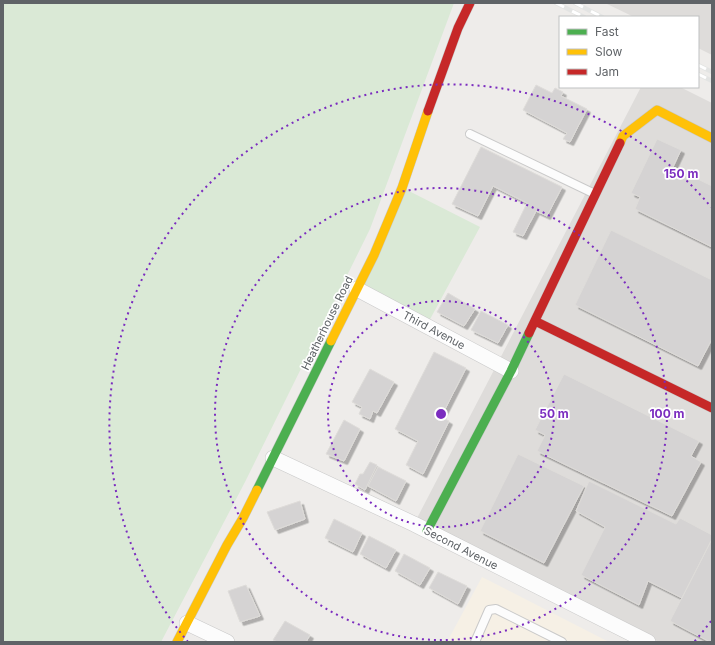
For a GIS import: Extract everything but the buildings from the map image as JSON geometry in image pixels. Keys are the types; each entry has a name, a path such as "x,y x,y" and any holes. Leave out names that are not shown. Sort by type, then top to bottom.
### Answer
{"street":[{"name":"Heatherhouse Road","path":"177,642 227,545 243,518 374,255 402,188 458,28 470,3"},
{"path":"427,531 511,371 623,136 657,110 712,138"},
{"name":"Third Avenue","path":"357,289 511,371"},
{"path":"535,321 712,408"},
{"name":"Second Avenue","path":"273,458 427,531 648,642"},
{"path":"187,622 227,642"}],"lane":[{"path":"470,134 595,194"},
{"path":"479,641 489,610 496,609 562,642"}],"shaded area":[{"path":"605,3 712,3 712,55 699,48 699,16 632,16"},
{"path":"640,88 682,88 712,103 712,642 659,642 414,524"},
{"path":"482,577 609,642 447,642"}],"green space":[{"path":"3,3 454,3 370,229 245,482 161,642 3,642"},
{"path":"405,189 480,227 428,323 361,288"}],"railway":[{"path":"556,3 582,16"},
{"path":"575,3 600,16"},
{"path":"699,66 712,72"},
{"path":"699,74 712,81"}],"traffic: fast":[{"path":"427,531 511,371 529,333"},
{"path":"257,490 331,341"}],"traffic: slow":[{"path":"620,143 623,136 657,110 712,138"},
{"path":"331,341 374,255 402,188 428,111"},
{"path":"177,642 257,490"}],"traffic: jam":[{"path":"428,111 458,28 470,3"},
{"path":"529,333 620,143"},
{"path":"535,321 712,408"}]}
